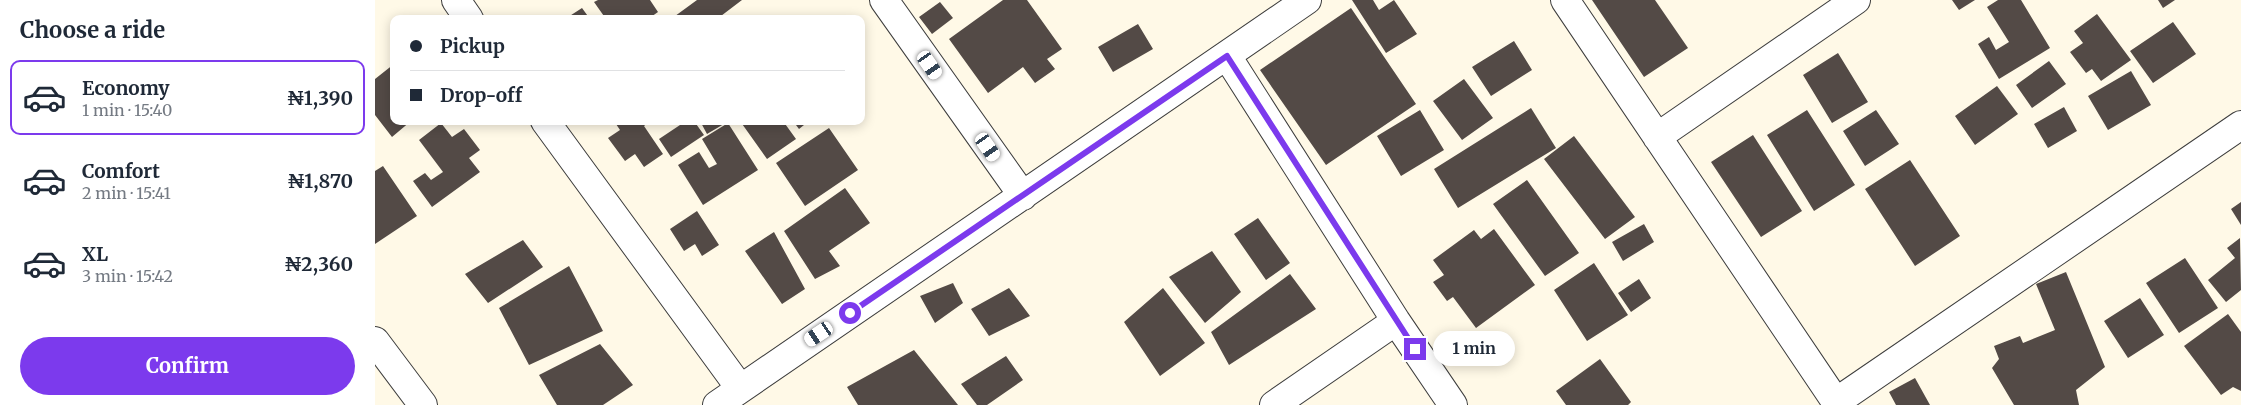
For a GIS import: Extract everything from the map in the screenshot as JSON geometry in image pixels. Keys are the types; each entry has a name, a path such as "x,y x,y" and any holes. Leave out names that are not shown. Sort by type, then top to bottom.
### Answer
{"street":[{"path":"456,0 466,15"},
{"path":"884,0 1023,196"},
{"path":"717,405 1307,0"},
{"path":"1565,0 1837,404 2241,125"},
{"path":"1657,138 1856,0"},
{"path":"1227,56 1453,405"},
{"path":"548,125 740,388"},
{"path":"1274,405 1397,321"},
{"path":"375,341 423,405"}],"building":[{"path":"598,0 650,0 658,12 654,15 603,15 594,2"},
{"path":"697,0 742,0 722,15 676,15"},
{"path":"1003,0 1027,0 1062,49 1047,59 1055,69 1035,83 1023,67 988,93 949,39"},
{"path":"1352,0 1373,0 1379,10 1394,0 1417,34 1386,53"},
{"path":"1592,0 1655,0 1688,48 1644,77"},
{"path":"1952,0 1975,0 1959,10"},
{"path":"1998,0 2021,0 2050,48 1999,79 1978,44 1989,37 1996,50 2009,42 1987,7"},
{"path":"2158,0 2175,0 2163,8"},
{"path":"940,2 953,18 932,34 919,17"},
{"path":"582,8 587,15 571,15"},
{"path":"1351,8 1416,104 1326,165 1260,70"},
{"path":"2097,14 2131,60 2101,81 2092,69 2086,73 2070,52 2083,43 2074,31"},
{"path":"2173,22 2196,54 2153,83 2130,51"},
{"path":"1138,24 1153,49 1113,72 1098,47"},
{"path":"1514,41 1532,70 1491,96 1472,67"},
{"path":"1838,53 1868,102 1832,123 1803,75"},
{"path":"2049,61 2066,84 2032,108 2016,85"},
{"path":"390,67 390,125 406,125 392,137 375,115 375,79"},
{"path":"2131,71 2151,105 2108,130 2088,96"},
{"path":"1464,79 1493,118 1462,140 1433,101"},
{"path":"1997,86 2018,114 1975,145 1955,116"},
{"path":"2064,107 2077,131 2048,148 2034,124"},
{"path":"1531,108 1556,148 1458,208 1434,169"},
{"path":"1420,110 1444,150 1401,176 1377,136"},
{"path":"1807,110 1855,185 1814,211 1767,135"},
{"path":"1876,110 1899,144 1865,166 1843,131"},
{"path":"438,125 443,125 452,137 464,129 480,150 469,158 480,172 432,207 413,181 425,173 431,180 443,172 419,140"},
{"path":"617,125 645,125 644,126 663,154 644,167 635,154 625,161 608,138 620,130"},
{"path":"680,125 697,125 704,135 671,157 659,139"},
{"path":"702,125 722,125 707,134"},
{"path":"725,125 729,125 758,170 703,205 678,165 699,152 709,168 717,164 702,139"},
{"path":"743,125 786,125 796,139 767,159"},
{"path":"796,125 804,125 799,129"},
{"path":"829,128 858,170 805,206 776,163"},
{"path":"1753,135 1802,211 1761,237 1711,162"},
{"path":"1574,136 1635,217 1605,239 1544,159"},
{"path":"1910,160 1960,236 1915,266 1865,189"},
{"path":"383,166 417,216 375,244 375,171"},
{"path":"1527,180 1579,253 1545,276 1493,204"},
{"path":"845,188 870,223 829,251 840,266 815,279 784,231"},
{"path":"2241,202 2241,225 2231,209"},
{"path":"697,211 719,245 702,256 695,244 684,251 670,229"},
{"path":"1258,218 1290,263 1266,280 1234,234"},
{"path":"1644,224 1654,242 1623,261 1612,242"},
{"path":"1494,229 1535,285 1476,328 1453,297 1447,301 1433,282 1444,275 1433,260 1474,230 1481,239"},
{"path":"774,232 805,289 782,304 745,251"},
{"path":"2240,238 2241,290 2226,302 2208,280 2235,258 2227,248"},
{"path":"523,240 543,267 488,303 465,274"},
{"path":"1212,251 1241,292 1205,323 1169,277"},
{"path":"2185,258 2218,308 2179,333 2146,283"},
{"path":"1594,263 1628,315 1587,341 1554,290"},
{"path":"569,266 603,331 529,365 499,308"},
{"path":"2066,272 2105,367 2076,390 2079,405 2014,405 1992,368 1999,359 1994,346 2020,336 2023,343 2055,330 2036,284"},
{"path":"1290,274 1316,309 1229,365 1211,332"},
{"path":"1639,279 1651,298 1631,312 1618,293"},
{"path":"953,283 963,303 935,323 920,296"},
{"path":"1009,288 1030,316 989,336 971,309"},
{"path":"1163,288 1205,343 1160,376 1124,322"},
{"path":"2140,298 2164,335 2128,358 2104,321"},
{"path":"2228,314 2241,332 2241,391 2233,387 2221,395 2184,346"},
{"path":"600,344 633,385 603,405 557,405 539,375"},
{"path":"914,350 958,405 858,405 847,387"},
{"path":"1006,356 1023,380 987,405 977,405 961,384"},
{"path":"1600,359 1631,402 1628,405 1566,405 1556,391"},
{"path":"1915,378 1930,405 1896,405 1889,392"}],"route":[{"path":"850,313 1227,56 1415,349"}]}
